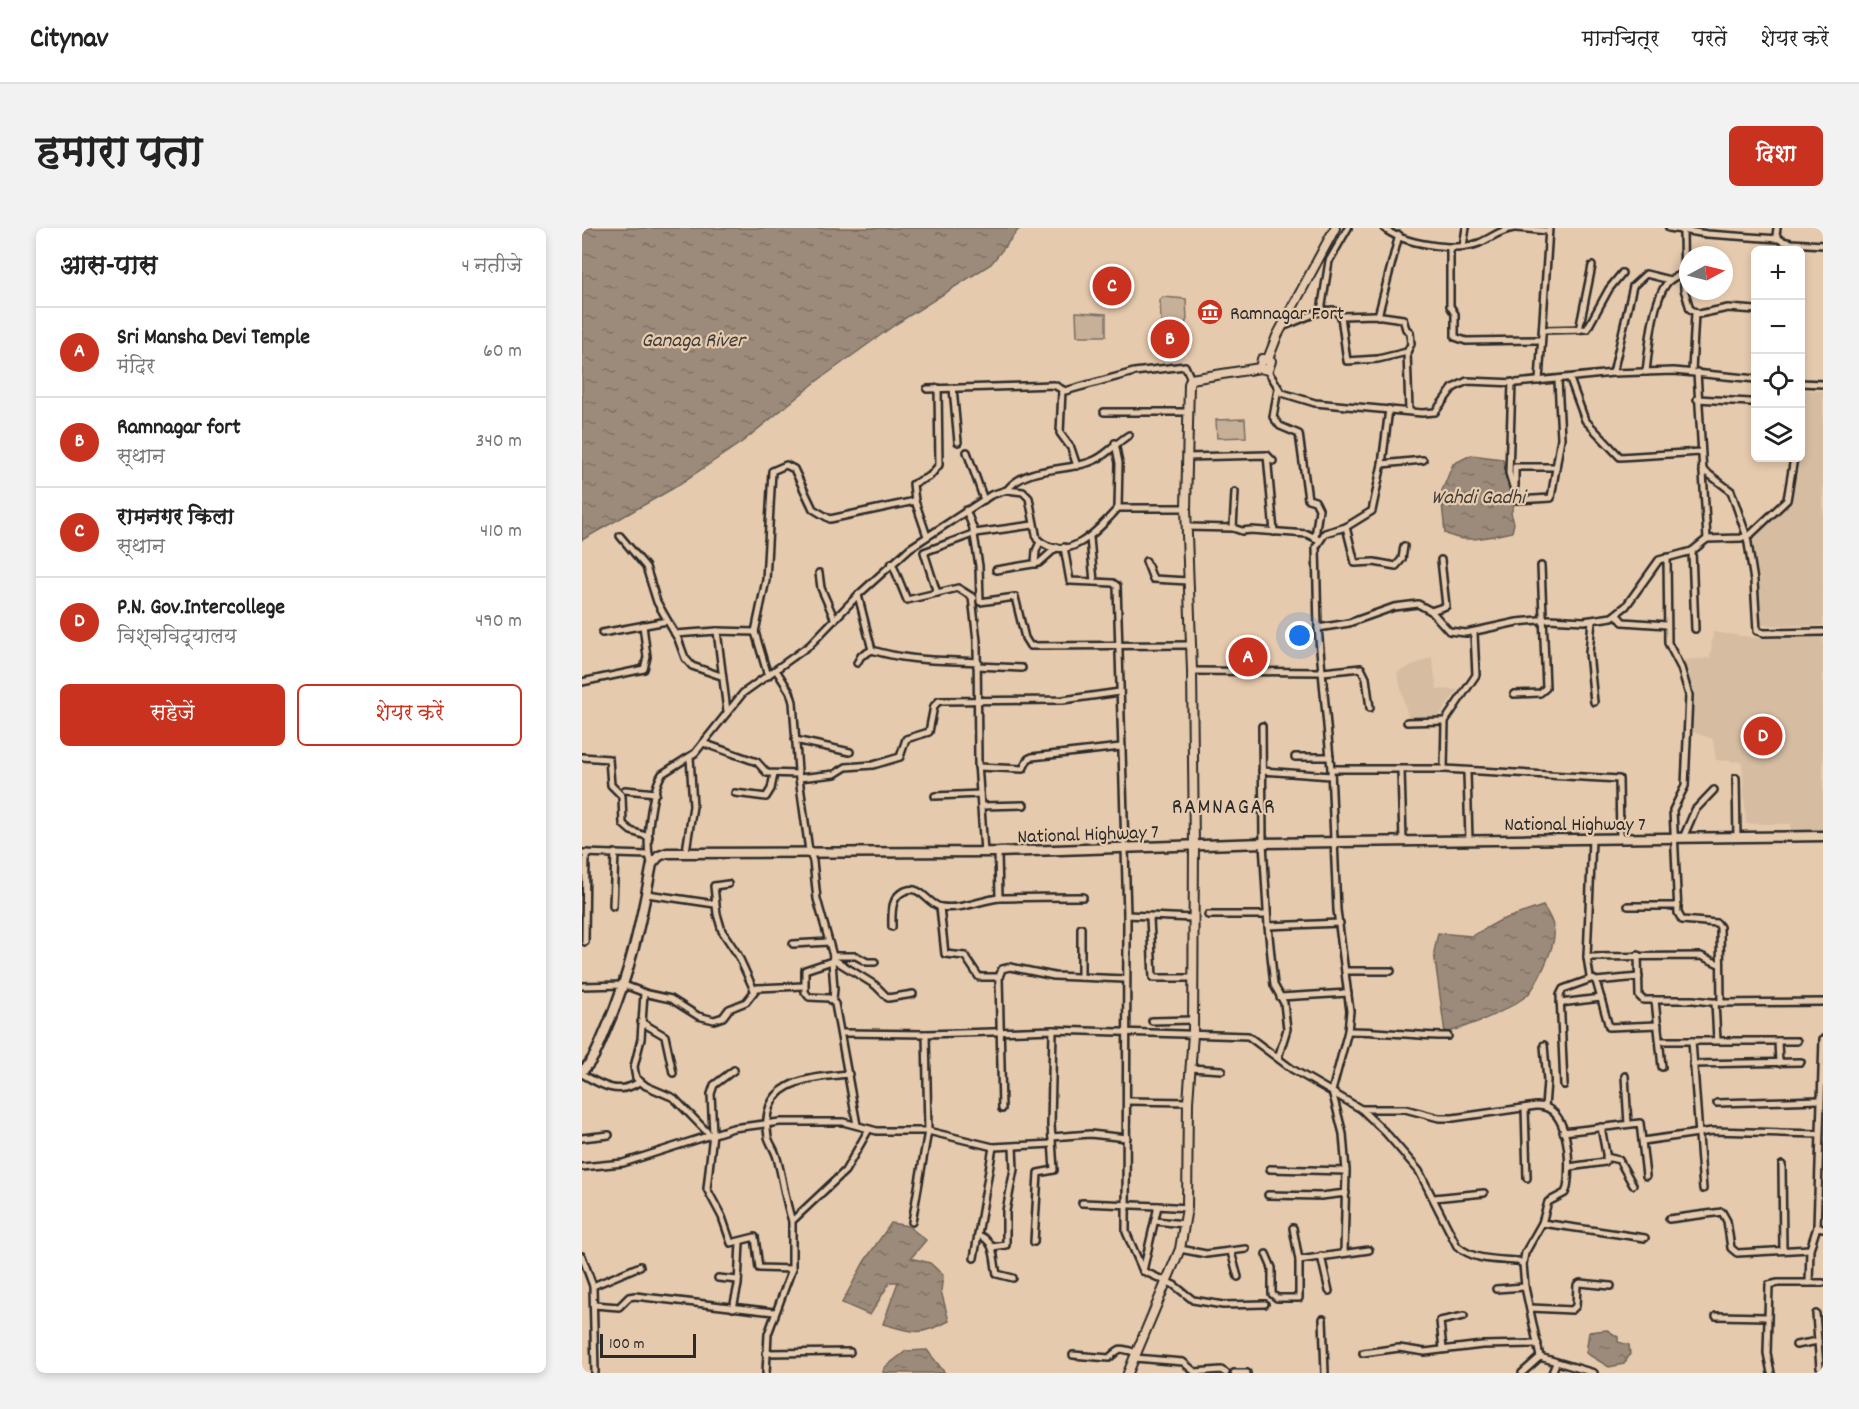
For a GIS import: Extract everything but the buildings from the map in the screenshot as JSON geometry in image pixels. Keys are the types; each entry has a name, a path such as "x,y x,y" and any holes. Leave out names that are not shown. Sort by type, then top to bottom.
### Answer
{"main road":[{"path":"1128,1373 1180,1249 1187,1208 1194,845 1192,671 1186,508 1191,379 1263,369 1260,361 1269,359 1282,327 1335,228"},
{"name":"National Highway 7","path":"652,864 663,854 686,851 998,852 1263,843 1823,836"},
{"path":"582,1072 598,1048 624,985 647,894 652,864"}],"street":[{"path":"1384,228 1422,243 1450,247 1481,242 1501,230 1548,229 1539,381"},
{"path":"1463,246 1466,228"},
{"path":"1669,228 1683,232 1778,239 1791,243 1823,245"},
{"path":"1777,228 1778,239"},
{"path":"1321,311 1329,261 1348,230"},
{"path":"1683,232 1683,246"},
{"path":"1378,316 1400,235"},
{"path":"1450,247 1450,306 1455,314 1455,337 1466,341 1541,340"},
{"path":"1579,330 1592,266"},
{"path":"1543,330 1588,328 1609,289 1622,273"},
{"path":"1613,372 1633,286 1646,274 1670,280"},
{"path":"1646,372 1653,325 1662,294 1670,280 1679,275"},
{"path":"1686,300 1695,313 1695,371 1707,539"},
{"path":"1695,313 1728,308 1751,310"},
{"path":"1282,327 1321,311 1336,311 1341,316 1346,361 1378,359 1407,352"},
{"path":"1341,316 1403,319 1412,341 1407,352 1409,411"},
{"path":"927,388 1054,385 1062,390 1085,388 1134,372 1185,366 1191,379"},
{"path":"1263,369 1278,389 1315,403 1435,412 1454,388 1467,381 1539,381 1613,372 1695,371 1751,378"},
{"path":"1570,379 1584,420 1620,457 1701,452"},
{"path":"1512,382 1509,473 1517,500 1551,498 1561,438 1558,380"},
{"path":"1805,383 1823,384"},
{"path":"927,536 915,501 913,484 930,476 939,465 938,388"},
{"path":"953,388 958,442"},
{"path":"1278,389 1274,417 1280,426 1299,434 1308,499 1315,501 1318,509 1316,547 1318,628 1331,769 1332,842 1348,993 1348,1031 1332,1090 1343,1134 1346,1171 1344,1253"},
{"path":"1062,390 1060,433 1071,448 1077,466"},
{"path":"1697,399 1750,402"},
{"path":"1187,527 1233,528 1242,531 1274,532 1317,538 1325,533 1346,527 1372,511 1382,464 1389,409"},
{"path":"1104,412 1188,412"},
{"path":"652,864 648,855 649,837 656,793 662,774 690,757 743,693 810,645 892,563 927,536 966,510 1007,490 1016,482 1031,475 1095,460 1115,443 1129,435"},
{"path":"996,570 1044,561 1060,547 1090,538 1118,508 1119,464 1115,443"},
{"path":"967,452 984,500"},
{"path":"1267,455 1274,532"},
{"path":"1187,457 1267,455 1273,461"},
{"path":"1382,464 1423,460"},
{"path":"1318,628 1349,623 1410,604 1424,605 1449,631 1474,633 1509,624 1542,620 1592,621 1617,615 1657,562 1692,551 1707,539 1747,537 1783,506 1792,480 1794,462"},
{"path":"768,676 755,632 766,580 772,471 786,465 794,469 813,509 830,519 915,501"},
{"path":"1515,493 1515,466 1556,467"},
{"path":"1702,469 1731,492 1747,537 1754,581 1757,631 1764,633 1823,632"},
{"path":"1007,490 1027,495 1033,525 1040,542 1036,551 1035,564"},
{"path":"1233,528 1235,492"},
{"path":"1118,508 1186,508"},
{"path":"966,510 973,532 981,602"},
{"path":"938,593 924,552 973,532 979,534 1033,525"},
{"path":"1346,527 1355,563 1374,562 1396,566 1402,559 1404,546"},
{"path":"620,536 646,567 654,593 687,662 721,676"},
{"path":"1090,538 1094,582"},
{"path":"1040,542 1060,547"},
{"path":"1060,547 1070,581 1117,586 1127,915 1126,1232 1143,1271 1168,1282 1193,1300 1223,1305 1265,1304"},
{"path":"1692,551 1695,629"},
{"path":"1667,557 1669,647 1681,668 1689,695 1685,786 1673,810 1679,839 1678,906 1682,920 1719,924 1717,1040"},
{"path":"1431,611 1446,606 1441,560"},
{"path":"1146,561 1153,579 1188,581"},
{"path":"892,563 907,600 958,588 981,602 1015,597 1025,638 1030,646 1190,645"},
{"path":"1514,694 1540,693 1546,688 1541,566"},
{"path":"819,573 821,588 836,620"},
{"path":"858,595 872,650"},
{"path":"972,597 977,664 978,767 984,852"},
{"path":"1617,615 1623,622 1667,625"},
{"path":"602,633 667,621"},
{"path":"1592,621 1589,654 1594,702"},
{"path":"582,682 644,669 646,657 643,625"},
{"path":"675,634 717,631 755,632"},
{"path":"717,631 727,711"},
{"path":"1444,769 1445,721 1476,675 1474,633"},
{"path":"857,663 861,656 872,650 893,657 934,662 1022,668"},
{"path":"1192,671 1323,672 1360,668 1366,678 1370,708"},
{"path":"776,670 792,696 808,851 833,959 832,999 843,1033 857,1125"},
{"path":"703,743 757,762 767,773 799,776 835,774 846,767 897,758 903,752 906,739 929,732 936,703 976,700 1063,700 1120,692"},
{"path":"1407,722 1445,721"},
{"path":"1262,726 1263,843 1268,926 1274,985 1284,1003 1287,1034 1278,1058"},
{"path":"795,740 850,752"},
{"path":"978,767 1023,768 1028,759 1032,757 1121,747"},
{"path":"582,757 609,759 611,785 621,796 623,824 631,831 649,837"},
{"path":"686,851 693,806 690,757"},
{"path":"1295,758 1330,757"},
{"path":"1331,769 1444,769 1619,779 1620,838"},
{"path":"1401,770 1402,841"},
{"path":"1262,771 1331,776"},
{"path":"1467,772 1469,840"},
{"path":"735,793 766,797 771,789 774,774"},
{"path":"1736,778 1737,838"},
{"path":"626,790 656,793"},
{"path":"1679,839 1695,810 1714,790"},
{"path":"935,796 980,794"},
{"path":"981,807 1024,805"},
{"path":"1592,839 1587,957 1609,1027 1659,1024"},
{"path":"998,852 999,898"},
{"path":"585,942 584,853 648,855"},
{"path":"613,906 615,853"},
{"path":"728,884 714,886 715,904 726,940 738,955 754,990"},
{"path":"892,927 893,905 904,891 921,893 940,907 975,905 999,898 1083,897"},
{"path":"647,894 715,904"},
{"path":"1628,906 1678,906"},
{"path":"940,907 945,954 965,956 979,976 999,977"},
{"path":"1127,915 1150,918 1193,918"},
{"path":"1208,915 1268,915"},
{"path":"1150,918 1153,978 1192,978"},
{"path":"1268,926 1340,923"},
{"path":"1080,977 1081,928"},
{"path":"793,944 829,942"},
{"path":"1638,955 1640,999 1718,1003 1823,1002"},
{"path":"832,999 809,997 804,986 804,973 807,968 833,959 856,956 867,962 875,962"},
{"path":"1587,957 1701,956 1719,964"},
{"path":"833,959 875,985 888,998 913,994"},
{"path":"1002,1109 999,977 1002,969 1010,967 1046,975 1125,979"},
{"path":"1346,971 1391,971"},
{"path":"1564,1085 1560,1003 1563,989 1594,980 1639,977"},
{"path":"582,986 624,985 644,993 671,999 698,1016 714,1020 723,1017 729,1009 746,1002 754,990"},
{"path":"754,990 804,986"},
{"path":"644,993 641,1039 634,1067 639,1082 674,1098 711,1134"},
{"path":"1280,997 1348,993"},
{"path":"1560,1003 1600,998"},
{"path":"1655,1000 1662,1067"},
{"path":"1152,1021 1192,1020"},
{"path":"641,1022 665,1036 674,1073"},
{"path":"843,1033 926,1034 1053,1030 1248,1036 1278,1058 1361,1109 1386,1133 1419,1171 1457,1246 1467,1254 1478,1258 1518,1261 1523,1264"},
{"path":"1034,1242 1038,1173 1054,1170 1052,1144 1053,1030"},
{"path":"1348,1031 1383,1032 1403,1036 1448,1036"},
{"path":"912,1222 928,1131 926,1034"},
{"path":"1809,1283 1810,1249 1820,1227 1819,1134 1823,1039"},
{"path":"1661,1041 1797,1041"},
{"path":"1692,1041 1697,1134 1703,1189"},
{"path":"1778,1041 1779,1063"},
{"path":"1544,1045 1547,1081 1545,1107"},
{"path":"1693,1064 1801,1062"},
{"path":"1190,1068 1222,1070"},
{"path":"734,1070 712,1089 708,1193 725,1224 729,1240 734,1244 749,1237 755,1237 759,1268 792,1269"},
{"path":"582,1072 610,1089 628,1088 639,1082"},
{"path":"766,1373 768,1334 774,1312 792,1269 792,1221 777,1158 769,1141 768,1124 774,1098 784,1088 804,1080 849,1074"},
{"path":"1625,1076 1628,1124"},
{"path":"1717,1103 1820,1100"},
{"path":"1127,1101 1188,1101"},
{"path":"1361,1109 1405,1108 1439,1118 1453,1118 1545,1107 1558,1116 1569,1167 1567,1188 1565,1194 1548,1202 1542,1223 1525,1253 1523,1264 1525,1287 1540,1357"},
{"path":"1525,1108 1527,1178"},
{"path":"582,1167 623,1163 711,1134 768,1124 829,1122 857,1125 869,1129 928,1131 993,1147 1052,1144"},
{"path":"1563,1132 1640,1123 1646,1176"},
{"path":"1569,1167 1601,1164 1606,1157 1601,1127"},
{"path":"792,1221 844,1171 869,1129"},
{"path":"1643,1142 1712,1131 1819,1134"},
{"path":"1052,1137 1090,1134 1127,1138"},
{"path":"582,1138 609,1135"},
{"path":"974,1258 993,1147"},
{"path":"992,1247 1006,1245 1006,1211 1014,1169 1013,1147"},
{"path":"1606,1157 1618,1160 1633,1185"},
{"path":"1782,1165 1783,1250"},
{"path":"1270,1169 1346,1171"},
{"path":"1268,1195 1321,1196 1346,1193"},
{"path":"1434,1198 1484,1193"},
{"path":"1082,1203 1187,1208"},
{"path":"1143,1271 1158,1206"},
{"path":"1669,1219 1722,1212 1727,1221 1733,1252 1810,1249"},
{"path":"1155,1221 1184,1224"},
{"path":"1542,1223 1646,1238"},
{"path":"1266,1254 1272,1268 1272,1294 1277,1298 1299,1298 1299,1260 1293,1228"},
{"path":"978,1235 989,1239 996,1274 1013,1278"},
{"path":"733,1308 738,1280 740,1242"},
{"path":"1180,1249 1206,1254 1246,1249"},
{"path":"1299,1260 1369,1250"},
{"path":"1231,1252 1238,1277"},
{"path":"582,1256 593,1286 595,1373"},
{"path":"1321,1256 1329,1291"},
{"path":"593,1286 640,1266"},
{"path":"718,1278 738,1280"},
{"path":"1531,1308 1572,1310 1576,1306 1577,1285 1580,1283 1611,1286"},
{"path":"1771,1373 1767,1353 1766,1317 1769,1286 1778,1283 1823,1283"},
{"path":"1496,1289 1525,1287"},
{"path":"594,1305 619,1307 629,1297 635,1296 774,1312"},
{"path":"1814,1372 1822,1367 1816,1314"},
{"path":"1443,1349 1440,1321 1464,1316"},
{"path":"1716,1316 1766,1317"},
{"path":"1323,1319 1325,1373"},
{"path":"1796,1345 1818,1341"},
{"path":"1363,1353 1399,1348 1425,1352 1539,1344"},
{"path":"1073,1355 1109,1358 1114,1351 1121,1348 1136,1356 1183,1362 1195,1372 1221,1370 1225,1373"},
{"path":"766,1353 850,1352"},
{"path":"1540,1357 1594,1373"},
{"path":"1522,1373 1540,1357"},
{"path":"1552,1373 1556,1363"},
{"path":"1234,1373 1247,1373"}],"shaded area":[{"path":"1105,277 1116,278 1119,282 1118,289 1108,297 1094,296 1092,286"},
{"path":"1163,297 1186,299 1185,324 1161,323 1160,300"},
{"path":"1076,312 1106,314 1106,336 1077,336"},
{"path":"1805,390 1823,391 1823,626 1760,625 1760,579 1745,542 1774,517 1791,470 1791,462 1805,462"},
{"path":"1245,419 1246,437 1217,438 1216,420"},
{"path":"1713,632 1758,638 1823,633 1823,835 1790,835 1791,824 1746,824 1742,762 1716,760 1713,739 1692,732 1687,697 1672,661 1710,658"},
{"path":"1432,657 1437,689 1458,690 1436,720 1408,718 1397,672"}],"water":[{"name":"Ganaga River","path":"582,228 1022,228 991,264 896,324 817,381 742,442 672,489 582,540"},
{"name":"Wahdi Gadhi","path":"1471,455 1502,459 1513,477 1516,499 1511,513 1514,523 1512,532 1469,539 1453,537 1445,533 1441,493 1453,464"},
{"path":"1543,906 1553,924 1554,938 1544,966 1529,992 1525,997 1497,1014 1445,1033 1434,952 1438,933 1472,936 1501,920"},
{"path":"891,1223 908,1226 926,1240 911,1258 930,1263 943,1275 941,1291 949,1321 917,1332 883,1324 898,1282 890,1282 870,1315 842,1303 864,1262"},
{"path":"1607,1330 1618,1337 1618,1342 1629,1345 1630,1354 1624,1364 1609,1367 1586,1353 1589,1332"},
{"path":"927,1350 945,1373 883,1373 884,1368 906,1351"}],"place":[{"name":"रामनगर किला","path":"1112,286"},
{"name":"Ramnagar Fort","path":"1210,312"},
{"name":"Ramnagar fort","path":"1170,339"},
{"name":"Sri Mansha Devi Temple","path":"1248,657"},
{"name":"P.N. Gov.Intercollege","path":"1763,736"}],"district":[{"name":"RAMNAGAR","path":"1224,805"}]}
